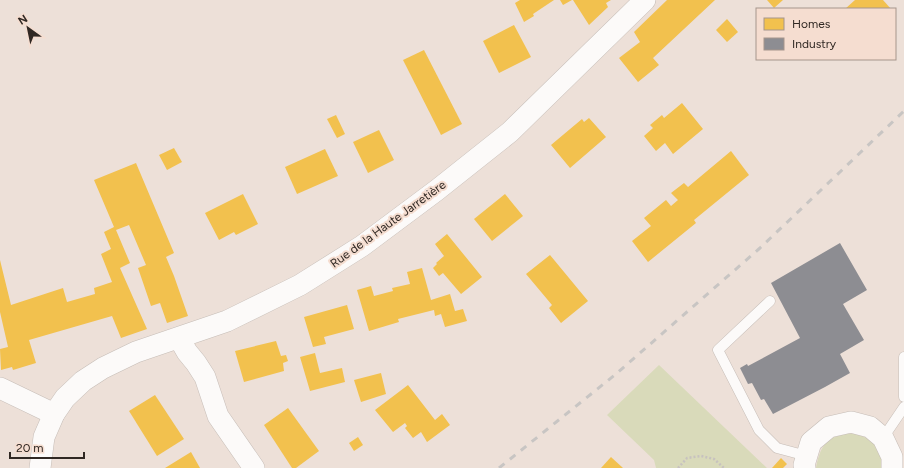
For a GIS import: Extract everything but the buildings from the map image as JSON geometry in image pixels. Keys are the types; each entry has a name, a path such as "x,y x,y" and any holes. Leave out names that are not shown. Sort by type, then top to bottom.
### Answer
{"street":[{"name":"Rue de la Haute Jarretière","path":"40,468 44,437 54,414 65,398 83,381 103,368 136,352 227,321 300,285 362,246 437,190 510,132 645,0"},
{"path":"179,338 205,377 218,416 254,468"},
{"path":"0,388 54,414"},
{"path":"806,462 810,442 829,427 851,422 870,427 883,438 892,458 892,468"}],"lane":[{"path":"770,301 718,350 759,430 778,448 806,462"},
{"path":"904,358 904,397"},
{"path":"883,438 904,407"}],"path":[{"path":"678,468 688,458 701,456 714,459 724,468"}],"green space":[{"path":"659,365 767,468 656,468 654,460 607,415"},
{"path":"855,433 868,439 878,449 881,456 882,468 816,468 821,452 828,442 839,436"}],"railway":[{"path":"499,468 616,374 760,248 904,111"}]}
